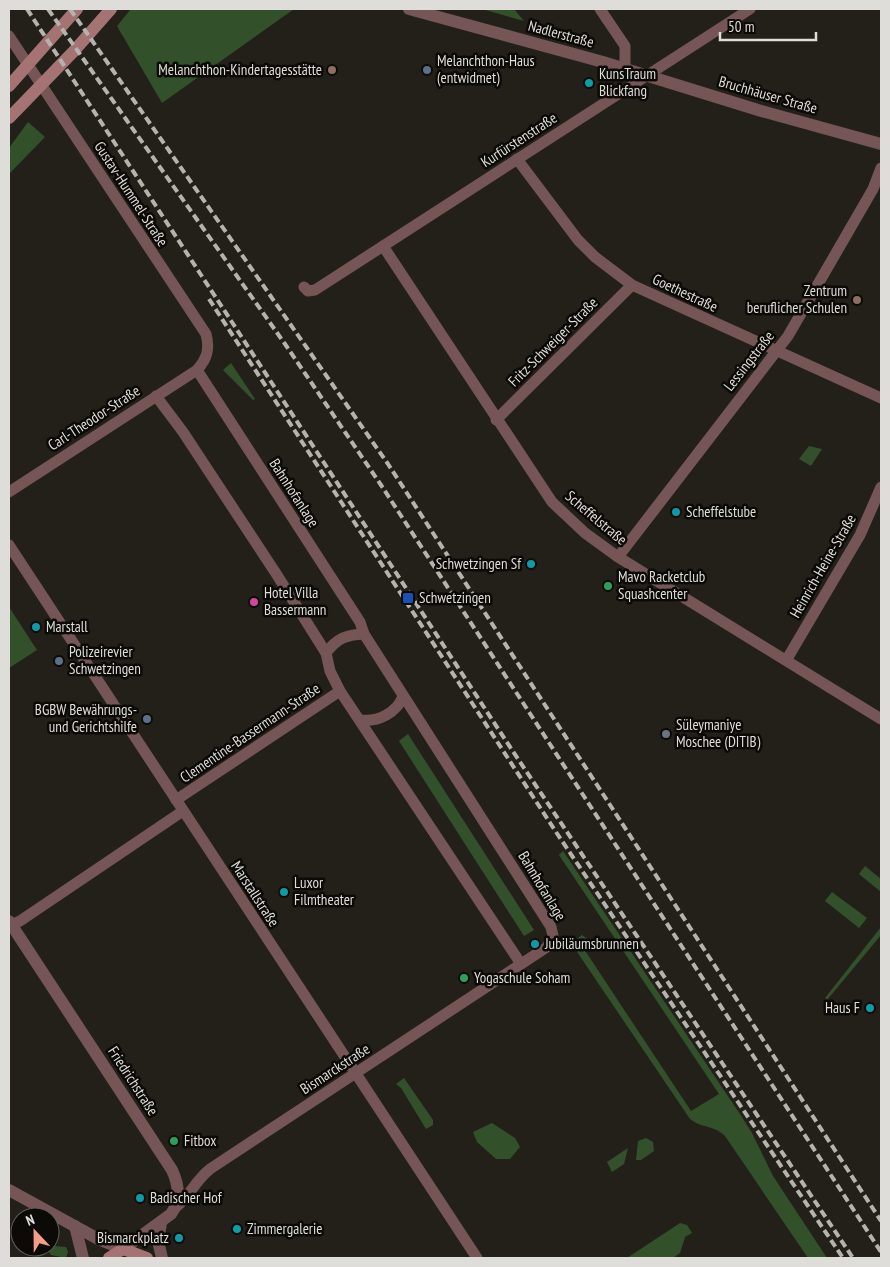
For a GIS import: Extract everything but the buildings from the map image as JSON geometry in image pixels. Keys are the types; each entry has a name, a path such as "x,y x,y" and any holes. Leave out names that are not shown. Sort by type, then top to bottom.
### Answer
{"main road":[{"path":"9,86 77,9"},
{"path":"9,118 110,9"},
{"path":"109,1258 123,1249 147,1258"}],"street":[{"name":"Nadlerstraße","path":"409,9 647,75"},
{"path":"600,9 625,46 625,68"},
{"name":"Kurfürstenstraße","path":"304,287 308,290 315,290 750,9"},
{"name":"Gustav-Hummel-Straße","path":"9,36 206,334 208,342 206,357 197,370"},
{"name":"Bruchhäuser Straße","path":"647,75 881,144"},
{"name":"Goethestraße","path":"517,160 578,240 595,257 632,285 881,398"},
{"name":"Lessingstraße","path":"618,557 788,336 873,188 881,168"},
{"name":"Scheffelstraße","path":"383,246 496,420 552,502 585,532 618,557 787,659 881,719"},
{"name":"Fritz-Schweiger-Straße","path":"496,420 632,285"},
{"name":"Carl-Theodor-Straße","path":"9,492 197,370"},
{"name":"Bahnhofanlage","path":"197,370 360,622 364,634 551,928 553,936 548,947 521,964"},
{"path":"156,396 208,470 326,653 330,671 340,691 521,964"},
{"name":"Heinrich-Heine-Straße","path":"787,659 860,535 881,487"},
{"name":"Marstallstraße","path":"9,545 354,1074 477,1258"},
{"path":"326,653 334,642 344,636 364,634"},
{"name":"Clementine-Bassermann-Straße","path":"176,800 340,691"},
{"path":"361,720 371,721 395,709 403,696"},
{"path":"10,924 184,811"},
{"name":"Friedrichstraße","path":"10,924 172,1170 178,1187 175,1208"},
{"name":"Bismarckstraße","path":"175,1208 188,1197 195,1182 210,1169 521,964"},
{"path":"9,1190 75,1226 123,1249 161,1223 175,1208"},
{"path":"161,1223 158,1241 162,1258"},
{"path":"75,1226 83,1258"}],"green space":[{"path":"131,9 294,9 162,103 117,26"},
{"path":"482,9 514,9 524,21"},
{"path":"28,122 45,137 9,174 9,148"},
{"path":"231,363 255,399 253,400 223,370"},
{"path":"809,446 822,449 811,466 799,459"},
{"path":"9,607 37,650 9,668"},
{"path":"408,734 534,930 524,936 399,741"},
{"path":"563,851 740,1114 752,1133 773,1176 827,1258 808,1258 725,1136 721,1132 690,1119 571,943 582,935 590,941 582,946 691,1111 719,1094 559,855"},
{"path":"865,866 881,879 881,892 859,874"},
{"path":"832,892 867,918 859,928 825,901"},
{"path":"881,927 881,935 827,1000 825,998"},
{"path":"404,1078 433,1120 433,1125 426,1129 401,1088 396,1084"},
{"path":"492,1123 515,1138 520,1147 510,1159 496,1159 477,1142 473,1132"},
{"path":"646,1138 653,1142 654,1151 641,1160 636,1160 638,1141"},
{"path":"628,1148 624,1164 612,1172 607,1162"},
{"path":"680,1223 687,1225 692,1233 685,1237 680,1253 673,1258 627,1258"},
{"path":"60,1246 66,1247 68,1252 66,1258 60,1257"}],"railway":[{"path":"27,9 512,750 853,1258"},
{"path":"48,9 285,344 381,485 881,1252"},
{"path":"70,9 388,464 881,1221"},
{"path":"209,299 556,832 843,1258"}],"place":[{"name":"Melanchthon-Kindertagesstätte","path":"332,70"},
{"name":"Melanchthon-Haus (entwidmet)","path":"427,70"},
{"name":"KunsTraum Blickfang","path":"589,83"},
{"name":"Zentrum beruflicher Schulen","path":"857,300"},
{"name":"Scheffelstube","path":"676,512"},
{"name":"Schwetzingen Sf","path":"531,564"},
{"name":"Mavo Racketclub Squashcenter","path":"608,586"},
{"name":"Schwetzingen","path":"408,598"},
{"name":"Hotel Villa Bassermann","path":"254,602"},
{"name":"Marstall","path":"36,627"},
{"name":"Polizeirevier Schwetzingen","path":"59,661"},
{"name":"BGBW Bewährungs- und Gerichtshilfe","path":"147,719"},
{"name":"Süleymaniye Moschee (DITIB)","path":"666,734"},
{"name":"Luxor Filmtheater","path":"284,892"},
{"name":"Jubiläumsbrunnen","path":"535,944"},
{"name":"Yogaschule Soham","path":"464,978"},
{"name":"Haus F","path":"870,1008"},
{"name":"Fitbox","path":"174,1141"},
{"name":"Badischer Hof","path":"140,1198"},
{"name":"Zimmergalerie","path":"237,1229"},
{"name":"Bismarckplatz","path":"179,1238"}]}
